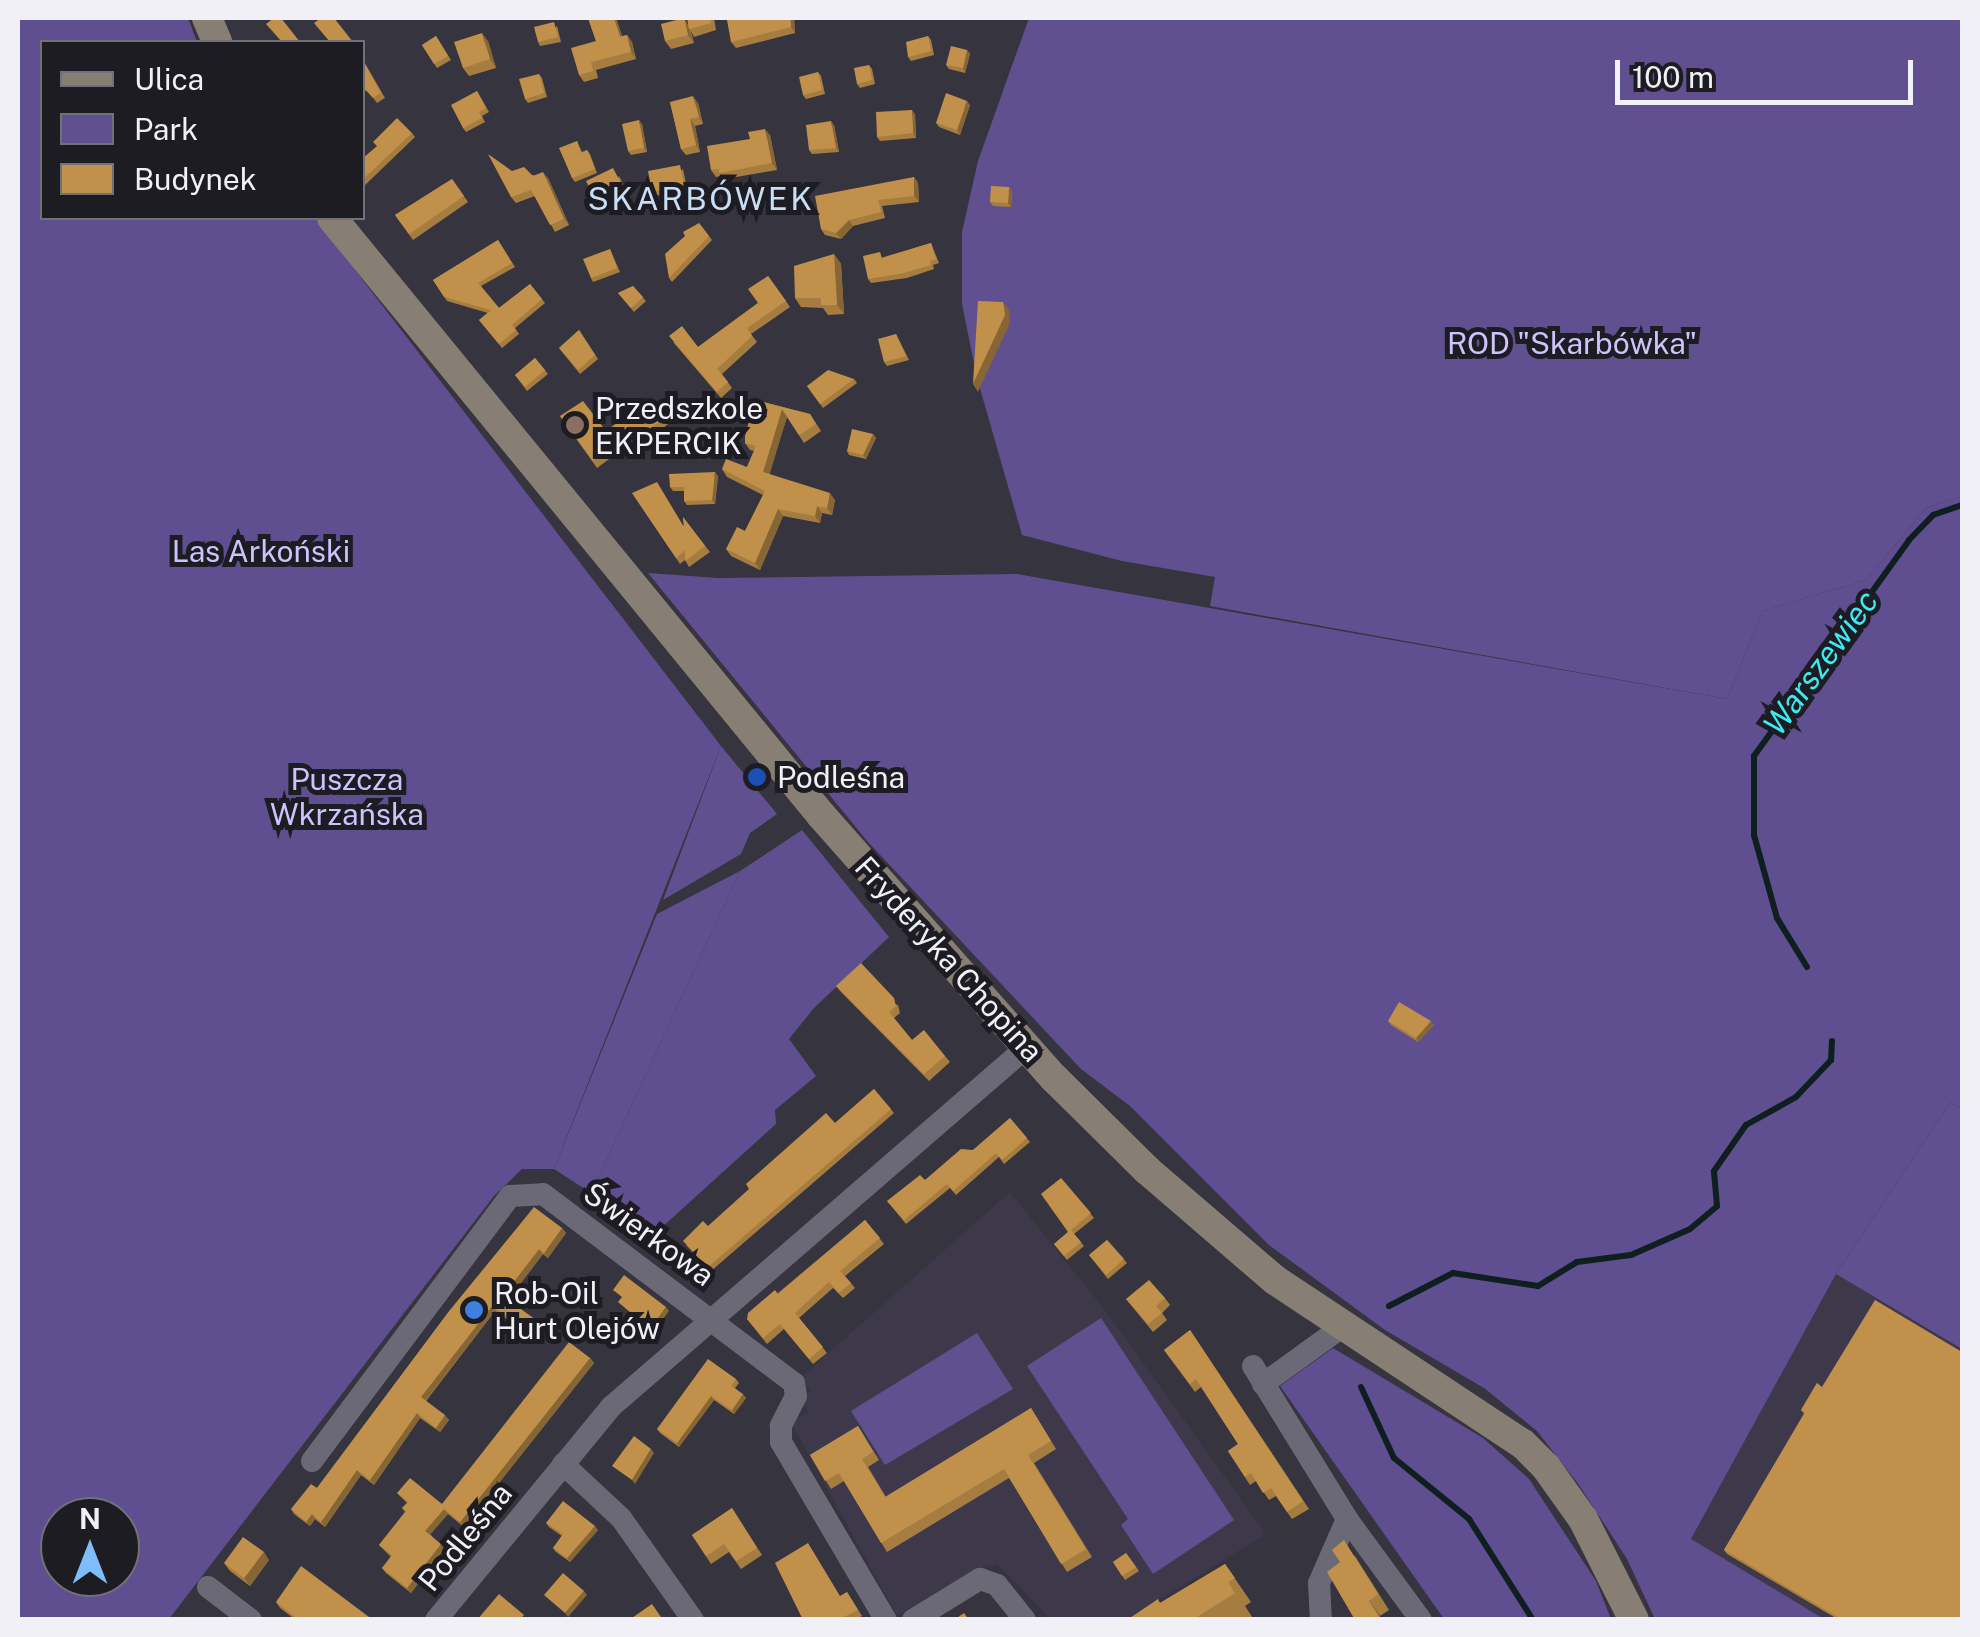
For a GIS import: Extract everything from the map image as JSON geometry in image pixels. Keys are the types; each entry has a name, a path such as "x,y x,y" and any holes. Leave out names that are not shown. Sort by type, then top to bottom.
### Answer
{"street":[{"name":"Fryderyka Chopina","path":"334,220 821,815 1026,1047 1148,1170 1274,1280 1342,1327 1472,1406 1546,1467 1584,1519 1634,1620"},
{"name":"Podleśna","path":"436,1620 612,1406 1026,1047"},
{"name":"Świerkowa","path":"312,1461 510,1196 543,1194 794,1382 796,1396 780,1426 781,1442 886,1620"},
{"path":"1342,1327 1258,1375 1347,1519 1422,1620"},
{"path":"563,1464 620,1518 692,1620"},
{"path":"1321,1620 1319,1582 1347,1519"},
{"path":"914,1620 980,1579 997,1585 1026,1620"},
{"path":"208,1587 251,1620"}],"shaded area":[{"path":"1010,1192 1107,1313 1266,1534 1128,1619 1051,1619 997,1564 975,1569 897,1616 791,1422 808,1412 802,1402 811,1390 798,1380"},
{"path":"1836,1274 1962,1349 1962,1619 1824,1619 1691,1540"}],"green space":[{"name":"Puszcza Wkrzańska","path":"18,18 188,18 196,40 40,40 40,220 317,220 721,746 554,1169 522,1169 494,1196 169,1619 18,1619"},
{"name":"ROD \"Skarbówka\"","path":"1029,18 1962,18 1962,496 1926,508 1866,580 1762,611 1727,699 1210,606 1215,577 1122,561 1022,535 977,378 962,304 962,232 978,161"},
{"path":"1962,496 1962,1108 1950,1103 1836,1274 1691,1539 1824,1619 1655,1619 1627,1559 1579,1485 1537,1431 1484,1388 1385,1330 1269,1245 1130,1106 1081,1069 868,842 648,573 718,578 1017,574 1727,699 1762,611 1866,580 1926,508"},
{"path":"721,746 777,814 750,833 741,854 663,900"},
{"path":"802,830 889,937 814,1008 789,1039 816,1076 775,1110 776,1124 649,1239 591,1193 740,871"},
{"path":"740,871 591,1193 554,1169 657,914"},
{"path":"1950,1103 1962,1108 1962,1349 1836,1274"},
{"path":"1101,1318 1234,1520 1153,1574 1121,1525 1128,1519 1027,1366"},
{"path":"977,1333 1013,1389 885,1465 851,1411"},
{"path":"1333,1348 1483,1438 1529,1479 1596,1581 1611,1619 1444,1619 1280,1386"}],"building":[{"path":"281,18 298,40 280,40 266,24"},
{"path":"321,18 334,18 351,40 328,40 314,23"},
{"path":"588,18 614,18 620,37 627,35 631,52 591,62 593,71 579,75 571,48 596,41"},
{"path":"684,18 688,35 665,41 661,24"},
{"path":"687,18 710,18 711,23 689,29"},
{"path":"790,18 791,27 731,42 727,20"},
{"path":"554,22 558,37 538,42 534,27"},
{"path":"482,33 490,59 463,68 454,42"},
{"path":"436,36 448,56 434,64 422,45"},
{"path":"928,36 931,51 908,57 906,42"},
{"path":"951,46 967,50 963,68 946,65"},
{"path":"365,64 381,93 373,98 365,89"},
{"path":"869,65 872,80 857,84 854,68"},
{"path":"818,72 822,90 803,95 799,77"},
{"path":"539,74 544,93 525,99 519,79"},
{"path":"477,91 486,108 479,112 482,118 463,128 451,105"},
{"path":"946,93 967,101 957,130 936,123"},
{"path":"693,96 699,117 690,119 696,145 681,149 670,102"},
{"path":"912,110 913,133 877,137 876,112"},
{"path":"397,118 412,133 365,177 365,156 377,146 373,142"},
{"path":"639,120 644,148 628,151 622,124"},
{"path":"831,121 836,148 809,150 806,125"},
{"path":"765,129 772,163 719,173 719,169 711,170 707,146 750,139 748,132"},
{"path":"577,141 581,153 587,150 595,169 572,178 559,148"},
{"path":"488,154 512,171 524,167 533,176 543,172 564,219 550,225 531,190 511,197"},
{"path":"680,165 684,185 652,192 648,171"},
{"path":"613,168 624,189 597,203 586,181"},
{"path":"914,177 914,196 878,200 881,212 849,220 836,233 821,229 815,196"},
{"path":"452,179 464,196 409,234 395,215"},
{"path":"991,186 1009,187 1008,203 990,202"},
{"path":"699,223 709,236 669,278 665,254 685,236 683,232"},
{"path":"498,240 512,263 478,283 499,308 530,284 542,299 512,325 516,330 499,344 479,320 491,310 444,297 433,280"},
{"path":"931,243 936,259 930,261 931,265 868,279 863,256 880,252 882,258"},
{"path":"610,249 617,268 591,278 583,259"},
{"path":"834,254 837,305 821,305 821,298 795,298 794,266"},
{"path":"768,276 786,301 747,328 752,336 717,369 728,382 717,392 669,336 682,326 698,347 758,303 748,289"},
{"path":"633,286 643,297 631,308 618,293"},
{"path":"978,301 1003,302 1005,315 973,384"},
{"path":"579,330 595,355 578,370 559,348"},
{"path":"896,334 906,356 884,362 878,339"},
{"path":"535,358 545,370 525,387 515,375"},
{"path":"828,370 854,379 820,404 807,386"},
{"path":"648,400 663,418 634,443 627,435 593,461 560,416 583,401 606,431"},
{"path":"755,400 810,414 816,424 799,435 782,409 763,472 830,493 827,508 817,506 815,516 778,509 755,563 726,549 737,527 745,531 765,491 722,469 726,459 747,467 756,446 745,443"},
{"path":"852,429 873,434 863,455 847,451"},
{"path":"715,472 712,500 684,501 684,487 670,487 669,474"},
{"path":"657,482 684,527 683,517 705,546 685,561 685,550 676,558 632,493"},
{"path":"861,963 894,998 896,1006 889,1012 912,1040 924,1030 945,1056 924,1074 836,986"},
{"path":"1399,1002 1431,1021 1416,1038 1388,1021"},
{"path":"874,1089 891,1109 708,1267 683,1241 703,1221 708,1226 749,1189 746,1184 826,1113 835,1123"},
{"path":"1010,1118 1027,1138 1002,1160 996,1153 953,1191 947,1184 904,1220 887,1201 920,1175 925,1180 961,1149 973,1150"},
{"path":"1061,1178 1091,1213 1071,1230 1081,1242 1064,1256 1054,1244 1068,1232 1041,1194"},
{"path":"534,1207 562,1228 544,1253 539,1249 503,1296 540,1323 532,1335 492,1306 421,1397 445,1415 436,1428 417,1413 370,1480 357,1470 321,1522 312,1514 306,1522 291,1509 311,1484 317,1488 450,1310"},
{"path":"865,1220 880,1238 840,1271 851,1283 839,1293 829,1282 795,1313 823,1347 809,1359 780,1324 763,1338 747,1319 748,1313 775,1290 778,1294"},
{"path":"1107,1240 1124,1259 1106,1275 1089,1255"},
{"path":"624,1275 666,1307 650,1329 618,1302 622,1297 613,1290"},
{"path":"1149,1280 1165,1298 1156,1306 1162,1313 1148,1324 1126,1299"},
{"path":"1875,1300 1962,1352 1962,1620 1843,1620 1724,1550 1805,1412 1801,1410 1817,1383 1822,1387"},
{"path":"1190,1330 1303,1501 1287,1512 1271,1488 1263,1493 1251,1473 1245,1477 1228,1451 1238,1444 1196,1379 1190,1384 1164,1350"},
{"path":"569,1342 590,1358 460,1522 444,1509 425,1531 441,1544 407,1588 382,1568 392,1555 379,1545 406,1511 402,1508 408,1502 397,1493 410,1478 442,1504"},
{"path":"708,1359 736,1379 731,1386 743,1394 732,1410 711,1396 677,1443 657,1429"},
{"path":"1031,1408 1051,1441 1028,1455 1086,1549 1061,1564 1004,1469 881,1543 839,1473 825,1481 810,1455 858,1426 873,1452 862,1459 885,1497"},
{"path":"634,1436 651,1449 632,1480 612,1466"},
{"path":"563,1501 595,1526 567,1558 553,1548 563,1534 546,1523"},
{"path":"732,1508 757,1548 736,1561 724,1544 706,1556 692,1535"},
{"path":"243,1537 264,1552 244,1578 224,1563"},
{"path":"1344,1540 1378,1594 1369,1601 1382,1620 1355,1620 1327,1572 1340,1562 1332,1550"},
{"path":"808,1543 840,1596 847,1592 858,1610 838,1620 803,1620 775,1563"},
{"path":"1126,1553 1136,1567 1122,1576 1113,1562"},
{"path":"1225,1564 1235,1578 1228,1582 1235,1593 1192,1620 1127,1620 1158,1599 1160,1603"},
{"path":"301,1566 369,1617 367,1620 299,1620 276,1602"},
{"path":"563,1573 584,1591 565,1613 544,1595"},
{"path":"499,1594 524,1615 520,1620 477,1620"},
{"path":"652,1604 663,1620 629,1620"}],"waterway":[{"name":"Warszewiec","path":"1807,967 1777,918 1754,835 1754,756 1909,540 1933,515 1962,505"},
{"name":"Warszewiec","path":"1389,1306 1453,1273 1538,1286 1577,1262 1631,1255 1690,1229 1717,1206 1714,1171 1746,1125 1796,1097 1831,1060 1832,1041"},
{"name":"Warszewiec","path":"1361,1387 1394,1458 1469,1519 1533,1620"}],"place":[{"name":"Przedszkole EKPERCIK","path":"575,425"},
{"name":"Podleśna","path":"757,777"},
{"name":"Rob-Oil Hurt Olejów","path":"474,1310"}],"district":[{"name":"SKARBÓWEK","path":"701,199"}],"park label":[{"name":"Las Arkoński","path":"261,551"}]}
